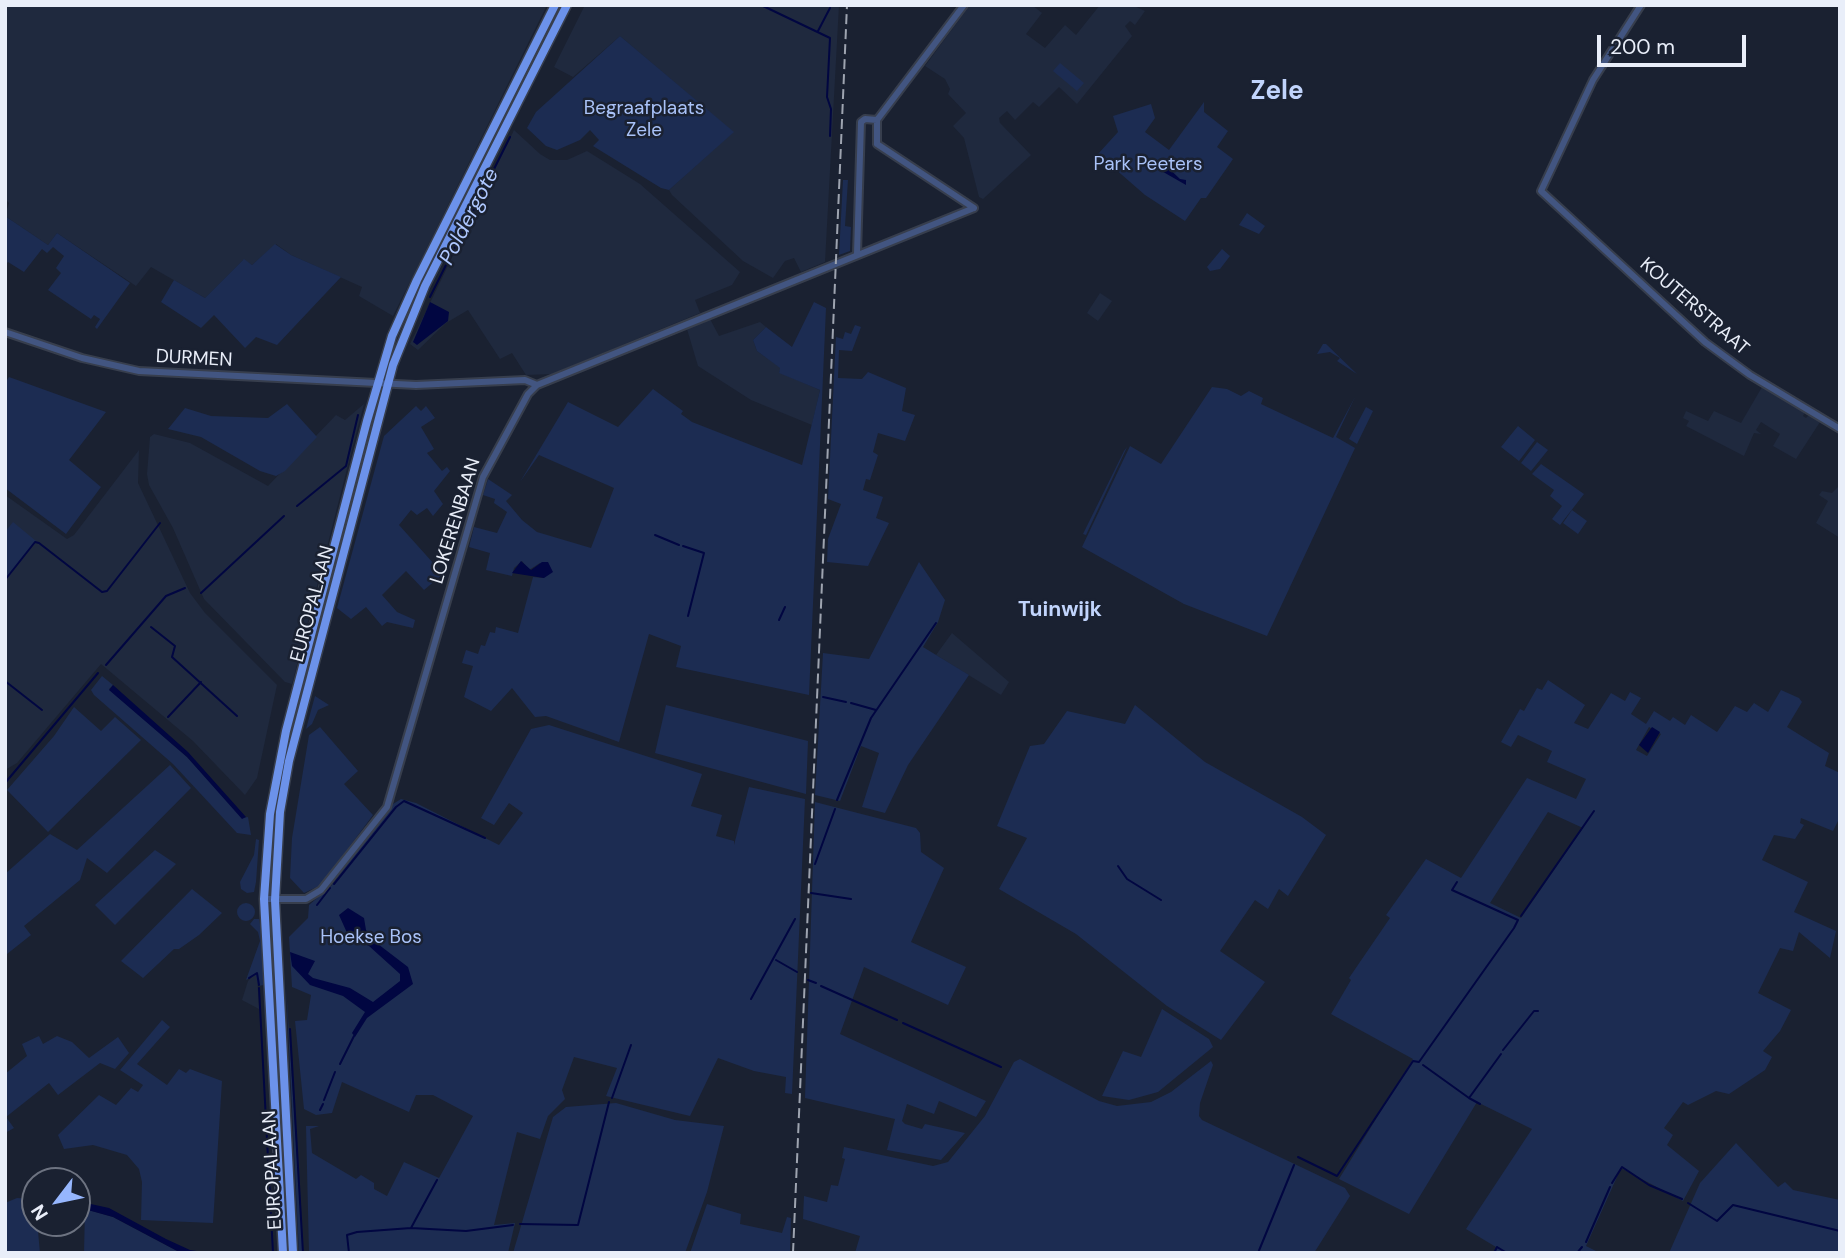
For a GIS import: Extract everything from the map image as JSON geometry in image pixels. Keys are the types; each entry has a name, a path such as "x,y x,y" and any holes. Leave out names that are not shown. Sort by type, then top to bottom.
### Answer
{"highway":[{"name":"EUROPALAAN","path":"293,1253 275,900 281,812 289,761 393,336 417,280 555,5"},
{"name":"EUROPALAAN","path":"283,1253 264,899 270,814 284,740 382,384 425,286 566,5"}],"street":[{"path":"877,144 877,120 964,5"},
{"name":"KOUTERSTRAAT","path":"1641,5 1593,80 1541,191 1705,342 1750,375 1840,429"},
{"path":"857,254 863,119 877,120"},
{"path":"537,385 974,208 877,144 861,145"},
{"name":"DURMEN","path":"5,332 82,358 139,372 382,384 463,385 524,380 537,385"},
{"name":"LOKERENBAAN","path":"264,899 306,899 321,890 387,807 483,477 528,394 537,385"}],"shaded area":[{"path":"5,5 547,5 393,316 359,296 362,287 291,255 276,244 252,265 243,260 205,298 151,267 136,286 57,233 48,245 5,216 9,203 5,199"},
{"path":"585,5 839,5 825,262 801,272 794,258 785,261 773,278 743,261 672,195 669,190 733,132 620,36 573,77 554,67"},
{"path":"970,5 1032,5 1042,13 1026,34 1045,48 1065,25 1076,35 1100,5 1132,5 1145,11 1135,25 1130,21 1125,26 1132,36 1077,104 1059,87 1039,107 1033,102 1015,120 1007,111 999,118 1000,123 1031,155 983,199 979,197 964,138 953,126 966,113 948,94 950,89 945,79 925,66"},
{"path":"514,130 550,160 567,160 587,151 640,184 740,272 732,285 695,300 700,313 552,374 526,375 512,353 500,359 468,310 446,323 418,350 410,344"},
{"path":"1160,160 1180,179 1186,180 1186,185 1158,169"},
{"path":"1100,293 1112,301 1098,321 1087,313"},
{"path":"430,302 449,312 448,321 417,345 413,342"},
{"path":"710,319 719,336 760,322 766,327 753,340 757,351 781,368 779,372 820,390 812,425 751,400 698,366 687,329"},
{"path":"1762,387 1802,411 1806,410 1803,416 1806,418 1809,415 1820,422 1796,459 1773,446 1780,434 1761,422 1756,430 1761,434 1754,433 1744,456 1686,426 1689,421 1683,418 1686,411 1708,421 1714,411 1741,423"},
{"path":"364,404 292,684 285,682 204,599 173,528 149,485 147,474 150,437 154,434 190,443 268,486 336,415 345,420"},
{"path":"139,450 138,483 190,593 205,613 277,685 257,778 245,795 193,741 101,664 17,763 5,770 5,495 67,539 74,535"},
{"path":"1840,485 1840,538 1816,523 1828,501 1819,495 1822,491 1832,493"},
{"path":"521,561 531,570 542,562 548,562 553,572 544,578 512,573"},
{"path":"952,633 1009,682 1001,695 936,655"},
{"path":"113,685 188,752 246,817 242,819 187,757 109,690"},
{"path":"1652,727 1660,732 1648,753 1639,745"},
{"path":"348,908 364,918 366,930 374,941 408,967 413,984 367,1018 355,1037 352,1033 365,1012 343,996 310,985 292,966 290,952 315,961 308,974 313,978 350,988 373,1002 400,981 400,974 369,946 348,935 339,915"},
{"path":"257,975 259,1009 242,1000 248,981"},
{"path":"91,1204 109,1208 190,1250 210,1253 181,1253 113,1217 91,1211"}],"green space":[{"name":"Begraafplaats Zele","path":"620,36 734,132 669,190 661,188 593,146 599,140 590,130 580,140 557,150 546,146 527,128 536,112"},
{"path":"1060,63 1084,83 1077,91 1053,71"},
{"name":"Park Peeters","path":"1204,102 1204,112 1228,131 1217,147 1233,159 1206,198 1201,198 1185,221 1145,195 1098,154 1118,132 1113,116 1151,104 1155,118 1145,132 1169,150"},
{"path":"843,180 848,180 845,226 851,227 850,251 839,255"},
{"path":"1247,213 1265,226 1259,234 1239,225"},
{"path":"5,216 48,245 57,233 130,283 97,329 95,327 100,319 94,315 91,319 48,290 61,273 56,268 64,256 53,247 47,253 42,249 24,272 8,262 5,265"},
{"path":"275,244 291,255 341,277 277,345 256,337 245,348 214,315 201,328 161,302 174,280 205,298 244,259 252,265"},
{"path":"1222,249 1230,256 1220,269 1210,271 1207,267"},
{"path":"814,302 826,308 809,695 676,667 681,646 649,634 619,742 546,716 535,717 512,688 491,711 464,697 473,666 462,663 466,650 478,654 481,645 485,646 490,632 495,633 496,627 518,633 533,577 544,578 540,563 529,570 522,561 514,568 512,576 486,570 490,553 469,547 474,527 497,533 507,512 494,503 495,499 483,495 488,479 512,495 506,501 522,520 537,532 591,548 614,488 539,455 520,482 568,402 618,427 653,389 683,411 681,414 692,422 802,465 820,390 779,373 780,368 757,351 753,340 766,327 792,347"},
{"path":"855,325 861,327 852,351 839,350 838,378 862,379 868,372 906,388 902,411 915,415 905,441 878,433 873,452 878,455 870,480 866,479 863,490 883,497 876,518 889,523 868,566 827,562 828,539 841,504 828,499 836,337 843,339 845,332 851,334"},
{"path":"1323,344 1326,344 1357,374 1337,361 1340,358 1330,352 1317,354"},
{"path":"9,377 106,412 69,460 101,487 66,534 5,488 5,383"},
{"path":"1212,387 1227,389 1241,396 1249,391 1263,398 1261,404 1333,438 1355,397 1336,437 1355,448 1267,636 1184,604 1082,547 1130,446 1161,464"},
{"path":"287,404 317,437 285,471 276,476 260,471 201,437 168,429 185,408 211,416 268,418"},
{"path":"416,406 421,411 426,406 435,418 421,427 434,449 427,453 442,471 447,467 450,471 434,491 443,504 433,516 427,508 417,515 411,510 399,525 443,574 424,590 406,571 382,595 397,612 415,620 413,628 387,622 382,626 366,607 351,619 337,608 384,436"},
{"path":"1366,407 1373,411 1357,444 1349,439"},
{"path":"1518,426 1535,440 1519,461 1501,447"},
{"path":"1537,442 1548,450 1531,471 1521,463"},
{"path":"1127,447 1086,535 1083,534 1124,451"},
{"path":"1541,464 1584,494 1560,525 1552,519 1562,506 1550,496 1554,490 1532,474"},
{"path":"1572,510 1587,521 1578,534 1563,523"},
{"path":"13,522 36,541 5,580 5,532"},
{"path":"919,562 945,600 938,622 923,647 969,675 908,765 885,813 862,807 879,753 861,746 840,801 815,795 823,653 869,659"},
{"path":"102,676 113,685 109,689 187,757 242,818 248,817 251,835 237,833 173,764 94,695 91,690"},
{"path":"1548,680 1585,705 1574,723 1588,729 1611,693 1625,701 1630,692 1641,698 1631,714 1646,724 1654,711 1670,721 1673,717 1685,725 1691,715 1717,732 1735,706 1747,712 1754,703 1768,712 1781,690 1802,702 1787,727 1829,753 1825,766 1840,773 1840,817 1833,831 1801,818 1800,823 1804,825 1795,839 1774,835 1762,860 1808,882 1794,912 1836,931 1830,958 1799,932 1793,951 1780,948 1758,993 1791,1010 1780,1031 1763,1051 1772,1057 1765,1070 1729,1094 1716,1091 1688,1105 1683,1102 1664,1128 1673,1135 1667,1145 1699,1171 1683,1201 1621,1168 1586,1246 1600,1253 1493,1253 1496,1247 1466,1229 1532,1129 1477,1102 1409,1214 1339,1179 1413,1059 1331,1014 1351,980 1349,978 1390,918 1386,915 1426,859 1461,878 1527,778 1576,799 1586,779 1547,762 1552,751 1518,735 1511,747 1501,742 1520,709 1524,711 1537,688 1542,690","holes":["1649,727 1661,734 1647,756 1636,750","1548,812 1583,828 1521,918 1490,903"]},
{"path":"315,696 329,705 318,710 312,724 306,729"},
{"path":"666,705 808,741 806,794 655,753"},
{"path":"1135,705 1205,762 1302,817 1326,835 1288,896 1279,889 1268,909 1255,900 1220,951 1265,982 1221,1040 1167,1006 1076,934 999,889 1027,838 997,826 1030,746 1044,744 1067,711 1125,724"},
{"path":"74,707 101,731 115,717 141,740 48,832 7,790 54,736"},
{"name":"Hoekse Bos","path":"549,725 702,774 691,806 722,815 716,836 734,841 734,845 749,787 805,799 792,1094 785,1093 786,1077 754,1071 718,1058 690,1116 606,1096 617,1068 574,1057 562,1090 565,1099 548,1116 540,1139 517,1132 494,1225 515,1223 508,1253 309,1253 306,1126 319,1126 310,1129 312,1153 356,1179 361,1175 374,1183 374,1189 387,1196 404,1162 439,1178 473,1116 433,1095 416,1095 409,1112 342,1082 332,1113 316,1115 304,1109 295,1021 307,1020 311,995 292,987 289,937 308,918 309,905 331,886 393,804 401,799 416,803 499,845 523,813 509,803 494,825 481,818 531,729"},
{"path":"320,727 358,771 344,784 373,815 321,885 304,893 290,878 292,838 309,735"},
{"path":"170,765 191,788 107,873 87,858 80,880 24,926 31,935 7,954 5,874 50,834 77,850"},
{"path":"815,802 916,828 920,833 921,852 944,868 911,942 966,967 948,1005 864,967 840,1034 986,1101 976,1117 939,1101 934,1114 907,1104 902,1121 905,1124 922,1129 925,1124 965,1133 941,1160 887,1150 895,1119 805,1098"},
{"path":"256,839 259,840 256,882 254,892 247,893 241,889 240,882 254,855"},
{"path":"155,850 176,864 115,925 95,905"},
{"path":"192,889 222,913 199,935 179,949 174,949 143,978 121,961"},
{"path":"246,903 252,906 255,912 252,918 246,921 240,918 237,912 240,906"},
{"path":"254,919 259,919 261,930 264,985 258,986 256,975 246,980 260,941 258,932 250,924"},
{"path":"286,985 303,1253 299,1253"},
{"path":"1162,1009 1209,1039 1213,1047 1158,1092 1129,1100 1102,1096 1123,1051 1141,1057"},
{"path":"162,1020 170,1027 137,1064 167,1085 179,1069 186,1073 190,1069 222,1081 213,1223 141,1220 142,1182 139,1169 127,1155 93,1145 64,1149 58,1135 99,1095 116,1105 131,1088 138,1092 143,1085 120,1070"},
{"path":"278,1033 290,1253 286,1253 273,1034"},
{"path":"39,1036 43,1044 57,1036 72,1042 89,1058 118,1037 129,1053 115,1069 100,1063 58,1095 49,1083 6,1117 14,1128 5,1133 5,1074 27,1056 22,1044"},
{"path":"1020,1059 1099,1101 1117,1106 1151,1102 1171,1092 1211,1061 1213,1065 1200,1103 1199,1116 1202,1120 1345,1188 1350,1196 1314,1253 855,1253 860,1236 803,1219 804,1196 827,1202 831,1185 838,1186 845,1159 842,1158 844,1147 933,1166 948,1162 985,1116 1014,1062"},
{"path":"616,1103 675,1120 724,1126 707,1192 685,1253 513,1253 553,1117 566,1107"},
{"path":"1736,1143 1778,1187 1785,1182 1793,1190 1840,1200 1840,1253 1669,1253 1700,1183"},
{"path":"21,1198 21,1237 39,1237 40,1253 5,1253 5,1203"},
{"path":"707,1204 741,1214 740,1224 782,1233 787,1217 791,1218 790,1253 690,1253"},
{"path":"91,1211 113,1217 181,1253 84,1253 84,1237 91,1237"}],"waterway":[{"name":"Poldergote","path":"761,5 830,38 827,97 831,109 830,136"},
{"path":"818,31 830,8"},
{"name":"Poldergote","path":"430,297 510,137"},
{"name":"Poldergote","path":"297,506 346,466 358,415"},
{"name":"Poldergote","path":"201,593 284,516"},
{"path":"5,580 35,542 102,592 107,591 160,523"},
{"path":"655,535 679,545"},
{"path":"683,546 704,553 688,616"},
{"name":"Poldergote","path":"106,665 166,596 185,588"},
{"path":"779,620 785,607"},
{"path":"837,800 871,718 936,623"},
{"path":"151,627 175,646 172,657 237,716"},
{"name":"Poldergote","path":"5,783 98,673"},
{"path":"5,681 42,710"},
{"path":"168,717 201,682"},
{"path":"823,697 846,702"},
{"path":"851,703 876,710"},
{"path":"334,884 396,807 404,801 485,838"},
{"path":"815,864 835,809"},
{"path":"1521,916 1594,811"},
{"path":"1118,866 1127,879 1161,900"},
{"path":"1298,1157 1337,1176 1413,1061 1419,1062 1514,928 1518,920 1452,890 1457,882"},
{"path":"317,905 330,888"},
{"path":"811,893 851,899"},
{"path":"751,999 795,919"},
{"path":"776,960 797,972"},
{"path":"249,978 257,973 259,985"},
{"path":"808,980 816,983"},
{"path":"821,986 897,1020"},
{"path":"259,988 273,1253"},
{"path":"1503,1050 1534,1011 1538,1011"},
{"path":"903,1023 1001,1067"},
{"path":"290,1029 303,1253"},
{"path":"340,1064 354,1036"},
{"path":"612,1098 631,1045"},
{"path":"1423,1065 1469,1098 1501,1054"},
{"path":"324,1100 335,1072"},
{"path":"1469,1098 1480,1104"},
{"path":"520,1224 578,1225 609,1102"},
{"path":"320,1110 323,1104"},
{"path":"1258,1253 1294,1165"},
{"path":"1612,1183 1622,1167 1649,1185 1682,1199"},
{"path":"411,1228 437,1180"},
{"path":"1586,1242 1610,1187"},
{"path":"1688,1203 1717,1221 1733,1205 1840,1231"},
{"path":"349,1253 347,1235 357,1232 411,1228 466,1231 513,1225"},
{"path":"1494,1253 1497,1247 1507,1253"},
{"path":"1577,1253 1582,1247"}],"railway":[{"path":"793,1253 847,5"}],"district":[{"name":"Zele","path":"1277,92"},
{"name":"Tuinwijk","path":"1060,610"}]}
